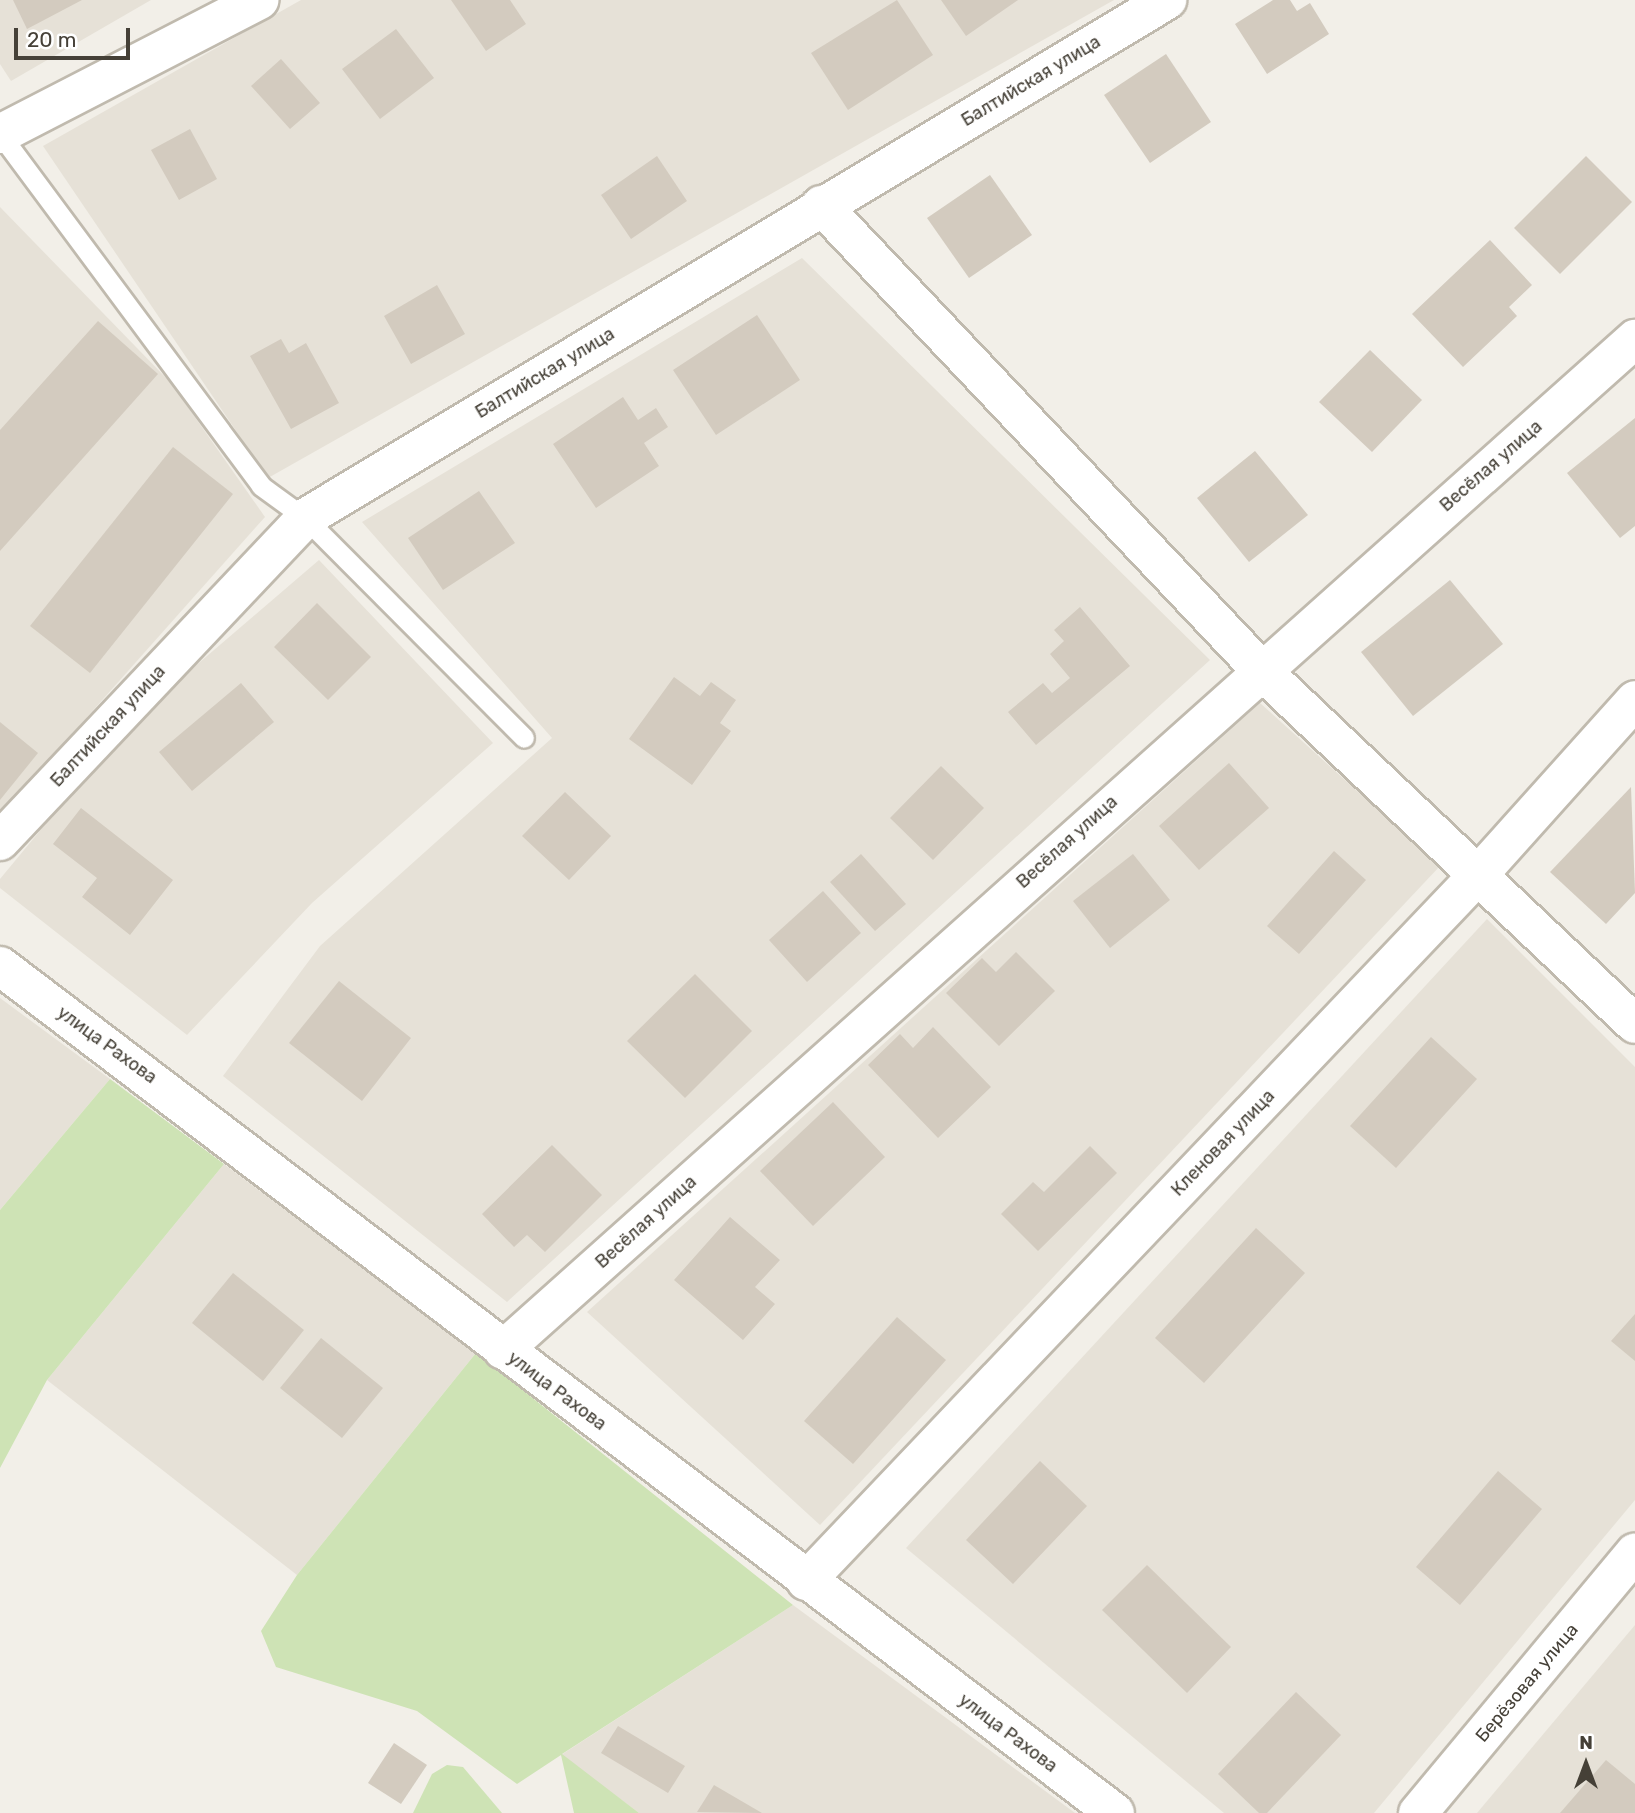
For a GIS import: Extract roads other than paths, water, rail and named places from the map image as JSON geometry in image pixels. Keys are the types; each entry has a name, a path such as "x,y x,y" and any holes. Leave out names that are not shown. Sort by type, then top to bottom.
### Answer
{"street":[{"path":"0,134 260,0"},
{"name":"Балтийская улица","path":"0,841 305,518 821,205 1167,0"},
{"path":"821,205 1259,668 1480,873 1635,1024"},
{"name":"Весёлая улица","path":"503,1350 1259,668 1635,340"},
{"name":"Кленовая улица","path":"806,1581 1480,873 1635,700"},
{"name":"улица Рахова","path":"0,966 806,1581 1115,1813"},
{"name":"Берёзовая улица","path":"1418,1813 1635,1553"}],"lane":[{"path":"0,134 261,486 305,518 524,738"}]}
